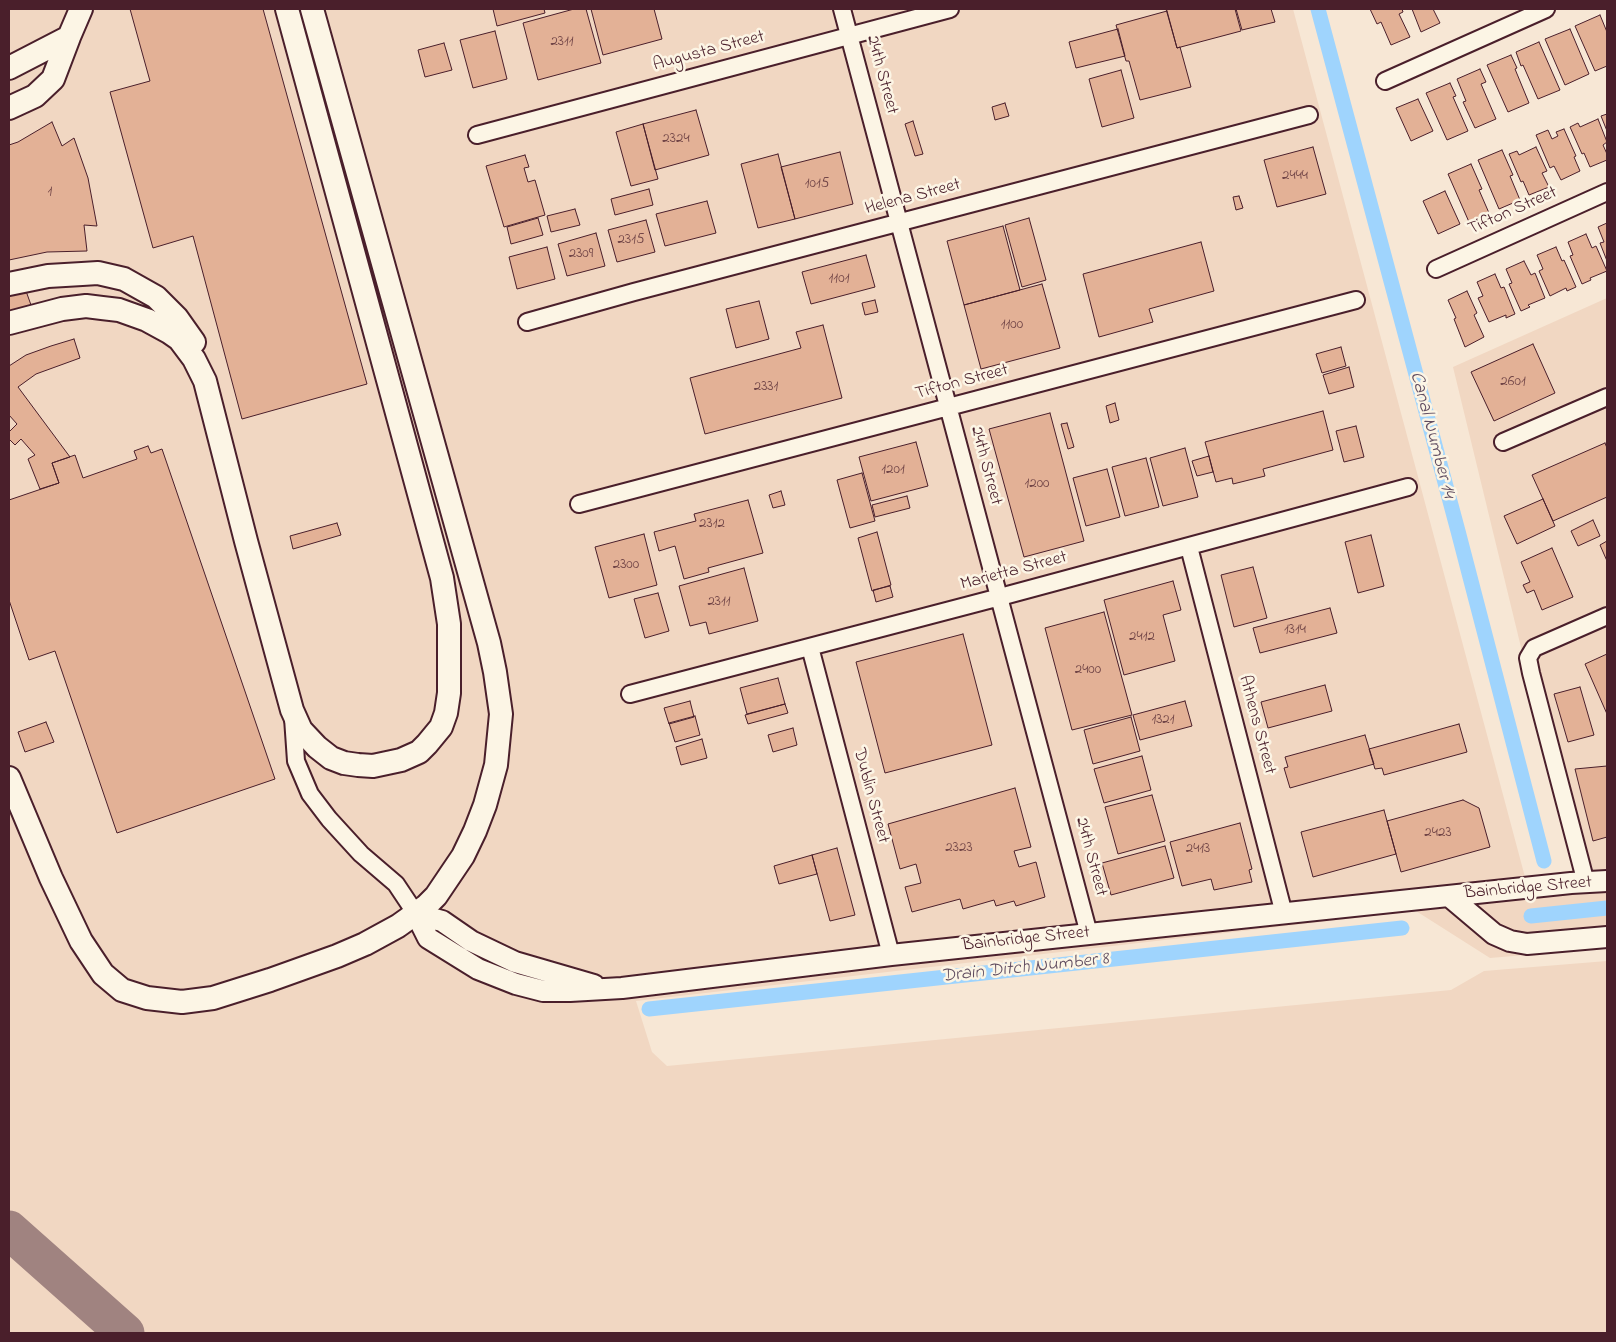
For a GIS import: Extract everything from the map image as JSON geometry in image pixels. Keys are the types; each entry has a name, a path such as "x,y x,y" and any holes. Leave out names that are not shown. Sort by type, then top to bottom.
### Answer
{"main road":[{"path":"9,108 35,96 53,79 69,36 82,9"},
{"path":"9,323 43,312 86,306 118,310 159,325 179,339 201,370 292,710 301,730 317,747 331,758 344,762 373,766 401,760 419,752 441,727 446,713 449,693 450,645 448,609 439,564 287,9"},
{"path":"9,778 81,941 103,974 122,990 147,998 182,1002 213,998 337,956 371,941 398,926 431,901 446,884 475,831 488,796 496,765 500,732 500,696 490,643 312,9"},
{"path":"9,68 69,36"},
{"path":"9,284 48,276 98,273 124,279 156,297 177,318 197,347 207,375 217,427"},
{"path":"9,786 30,828"}],"street":[{"name":"24th Street","path":"842,9 1089,934"},
{"name":"Augusta Street","path":"477,135 950,9"},
{"path":"1385,81 1546,9"},
{"name":"Helena Street","path":"527,322 634,292 1309,115"},
{"name":"Tifton Street","path":"1436,269 1607,192"},
{"name":"Tifton Street","path":"579,504 1356,300"},
{"path":"1503,442 1607,397"},
{"name":"Marietta Street","path":"630,694 1189,547 1408,487"},
{"name":"Athens Street","path":"1189,547 1284,914"},
{"path":"1586,883 1530,673 1528,658 1534,648 1607,616"},
{"name":"Dublin Street","path":"810,647 891,955"},
{"path":"292,710 296,761 310,794 329,819 361,854 396,884 416,914"},
{"name":"Bainbridge Street","path":"416,914 428,938 478,969 516,984 543,991 570,991 622,988 891,955 1607,881"},
{"name":"Bainbridge Street","path":"1449,896 1494,934 1510,941 1527,944 1607,937"}],"shaded area":[{"path":"9,9 1293,9 1525,877 1575,870 1453,367 1607,298 1607,948 1490,958 1416,911 636,1001 652,1052 667,1066 1451,990 1484,971 1607,961 1607,1333 9,1333"}],"building":[{"path":"130,9 263,9 367,384 242,419 193,236 153,248 110,92 150,81"},
{"path":"493,9 544,9 545,13 497,26"},
{"path":"574,9 586,9 601,63 538,80 523,23"},
{"path":"591,9 654,9 662,39 603,55"},
{"path":"1166,9 1235,9 1241,31 1177,48"},
{"path":"1236,9 1271,9 1275,22 1242,30"},
{"path":"1370,9 1402,9 1403,12 1399,14 1410,37 1391,45 1381,22 1377,24"},
{"path":"1412,9 1433,9 1440,23 1421,32"},
{"path":"1167,11 1177,48 1180,47 1191,87 1140,100 1116,25"},
{"path":"1600,15 1607,32 1607,66 1595,71 1575,26"},
{"path":"1118,29 1125,56 1076,68 1069,42"},
{"path":"1570,29 1589,74 1565,85 1545,39"},
{"path":"495,31 507,79 473,88 460,40"},
{"path":"1539,42 1560,90 1538,99 1516,52"},
{"path":"444,43 452,70 425,77 418,50"},
{"path":"1511,55 1529,103 1508,112 1487,65"},
{"path":"1480,69 1486,82 1481,84 1496,119 1475,128 1463,102 1466,101 1457,79"},
{"path":"1121,70 1134,118 1102,127 1089,79"},
{"path":"1450,83 1456,96 1453,97 1468,131 1447,140 1426,93"},
{"path":"1418,99 1433,131 1411,141 1396,108"},
{"path":"1005,103 1009,116 995,120 992,107"},
{"path":"696,110 709,155 655,170 643,124"},
{"path":"1607,114 1607,131 1601,116"},
{"path":"1598,119 1607,142 1603,145 1607,154 1607,160 1590,167 1570,127 1578,123 1580,127"},
{"path":"913,121 923,154 915,156 905,124"},
{"path":"52,122 62,146 74,138 88,178 97,226 84,225 87,251 47,252 9,260 9,145 18,142"},
{"path":"643,124 658,179 631,186 616,132"},
{"path":"1564,129 1576,156 1574,157 1580,171 1561,180 1554,166 1550,168 1536,135 1548,130 1552,139 1558,136 1556,132"},
{"path":"1313,147 1326,194 1277,207 1264,160"},
{"path":"1536,147 1547,171 1542,173 1549,187 1529,195 1509,154 1517,151 1519,155"},
{"path":"1502,150 1513,175 1510,176 1520,200 1499,209 1478,160"},
{"path":"840,152 853,204 795,219 781,167"},
{"path":"778,154 795,219 758,228 741,164"},
{"path":"525,155 529,167 524,168 528,182 535,180 545,215 504,227 486,166"},
{"path":"1471,164 1482,189 1479,190 1489,213 1469,222 1448,174"},
{"path":"649,189 653,205 615,215 611,199"},
{"path":"1445,191 1460,224 1438,234 1423,201"},
{"path":"1239,196 1243,208 1236,210 1233,197"},
{"path":"707,201 716,233 665,246 656,214"},
{"path":"575,209 580,225 551,232 547,216"},
{"path":"538,218 543,235 511,244 507,227"},
{"path":"1029,218 1046,280 1022,287 1005,225"},
{"path":"646,220 655,252 617,262 608,230"},
{"path":"1607,223 1607,261 1600,243 1604,242 1598,227"},
{"path":"1003,226 1020,290 964,305 947,241"},
{"path":"596,233 605,266 567,276 558,244"},
{"path":"1586,234 1592,248 1596,246 1607,271 1590,278 1591,280 1582,284 1570,256 1573,255 1568,242"},
{"path":"1201,242 1214,291 1149,309 1153,322 1099,337 1083,274"},
{"path":"547,247 555,279 517,289 509,257"},
{"path":"1556,247 1576,287 1567,291 1566,288 1550,296 1539,271 1543,269 1537,255"},
{"path":"866,255 875,287 811,304 802,272"},
{"path":"1524,261 1531,275 1535,273 1545,298 1528,305 1530,307 1521,311 1509,284 1512,283 1506,269"},
{"path":"1495,274 1501,288 1504,287 1515,314 1506,318 1506,315 1489,322 1478,298 1483,296 1477,282"},
{"path":"1042,284 1060,348 981,369 964,305"},
{"path":"26,291 31,305 9,314 9,296"},
{"path":"1467,291 1477,313 1474,315 1484,337 1465,347 1448,300"},
{"path":"875,300 878,312 865,315 862,303"},
{"path":"759,301 769,339 736,348 726,309"},
{"path":"823,325 842,398 705,434 690,378 801,348 796,332"},
{"path":"74,339 80,358 36,374 18,387 70,457 52,463 59,483 40,489 28,459 35,455 21,439 15,445 9,439 9,432 17,424 9,415 9,366 26,355"},
{"path":"1533,344 1555,393 1494,421 1471,372"},
{"path":"1341,347 1346,366 1322,373 1316,354"},
{"path":"1349,367 1354,387 1329,394 1323,375"},
{"path":"1115,403 1119,420 1110,423 1106,406"},
{"path":"1323,411 1333,450 1263,469 1265,476 1233,484 1232,478 1216,482 1205,442"},
{"path":"1050,413 1084,541 1024,557 989,429"},
{"path":"1067,423 1074,447 1068,449 1061,424"},
{"path":"1356,426 1364,457 1344,462 1336,431"},
{"path":"916,442 928,486 871,501 859,457"},
{"path":"1605,443 1607,448 1607,497 1553,521 1532,475"},
{"path":"148,446 151,453 162,449 275,779 117,833 55,651 29,660 9,600 9,500 59,483 52,463 75,455 83,478 137,459 134,451"},
{"path":"1185,448 1198,497 1163,506 1150,458"},
{"path":"1209,456 1213,472 1197,476 1192,461"},
{"path":"1146,458 1159,507 1125,516 1112,467"},
{"path":"1107,469 1120,517 1086,526 1073,478"},
{"path":"862,473 875,521 850,528 837,480"},
{"path":"781,491 785,505 773,508 769,495"},
{"path":"907,496 910,508 875,517 872,505"},
{"path":"1543,499 1555,526 1517,544 1504,516"},
{"path":"748,500 763,553 708,568 709,572 684,579 675,546 659,551 654,532 696,521 694,514"},
{"path":"1593,520 1600,536 1578,546 1571,531"},
{"path":"337,523 341,535 293,549 290,536"},
{"path":"877,532 891,585 872,591 858,538"},
{"path":"644,534 657,585 609,598 595,547"},
{"path":"1371,535 1384,586 1358,593 1345,542"},
{"path":"1607,541 1607,561 1600,545"},
{"path":"1552,548 1573,597 1542,610 1534,590 1527,593 1523,585 1530,582 1521,562"},
{"path":"1253,567 1267,618 1234,627 1221,575"},
{"path":"744,568 758,621 709,634 706,622 690,626 679,586"},
{"path":"1173,581 1181,610 1163,615 1175,661 1124,675 1104,600"},
{"path":"890,586 893,597 876,602 873,590"},
{"path":"658,593 669,631 645,638 634,599"},
{"path":"1330,608 1337,633 1260,653 1253,628"},
{"path":"1104,612 1132,715 1072,730 1045,628"},
{"path":"963,634 992,745 885,773 856,662"},
{"path":"1607,654 1607,714 1585,664"},
{"path":"778,678 785,704 747,714 740,688"},
{"path":"1325,685 1332,711 1268,728 1261,702"},
{"path":"1580,687 1594,735 1568,742 1554,694"},
{"path":"690,701 694,717 669,724 664,708"},
{"path":"1185,701 1192,726 1140,740 1133,715"},
{"path":"785,704 788,713 748,724 745,715"},
{"path":"695,716 700,735 675,742 669,723"},
{"path":"1131,717 1140,751 1093,764 1084,730"},
{"path":"46,722 54,742 25,752 18,732"},
{"path":"1459,724 1467,752 1384,775 1382,768 1375,769 1369,749"},
{"path":"793,728 797,745 773,752 768,735"},
{"path":"1365,735 1374,764 1290,788 1284,768 1288,767 1285,757"},
{"path":"702,739 707,758 681,765 676,747"},
{"path":"1142,756 1151,790 1104,803 1094,769"},
{"path":"1607,766 1607,837 1593,841 1575,769"},
{"path":"1015,788 1031,847 1014,851 1019,867 1036,862 1045,897 1016,906 1014,901 996,906 994,900 963,909 960,899 912,912 905,887 921,883 916,864 900,869 888,824"},
{"path":"1152,795 1165,841 1118,854 1105,807"},
{"path":"1463,800 1479,808 1490,847 1401,872 1387,821"},
{"path":"1384,810 1396,854 1313,877 1301,832"},
{"path":"1240,823 1252,869 1249,870 1252,882 1214,890 1211,879 1182,886 1170,842"},
{"path":"1165,846 1174,878 1111,895 1102,863"},
{"path":"837,848 855,915 830,921 812,855"},
{"path":"812,855 817,874 779,884 774,866"}],"waterway":[{"name":"Canal Number 14","path":"1318,9 1544,861"},
{"name":"Drain Ditch Number 8","path":"1531,916 1607,908"},
{"name":"Drain Ditch Number 8","path":"649,1009 1402,928"}],"taxiway":[{"path":"9,1230 125,1333"}]}
